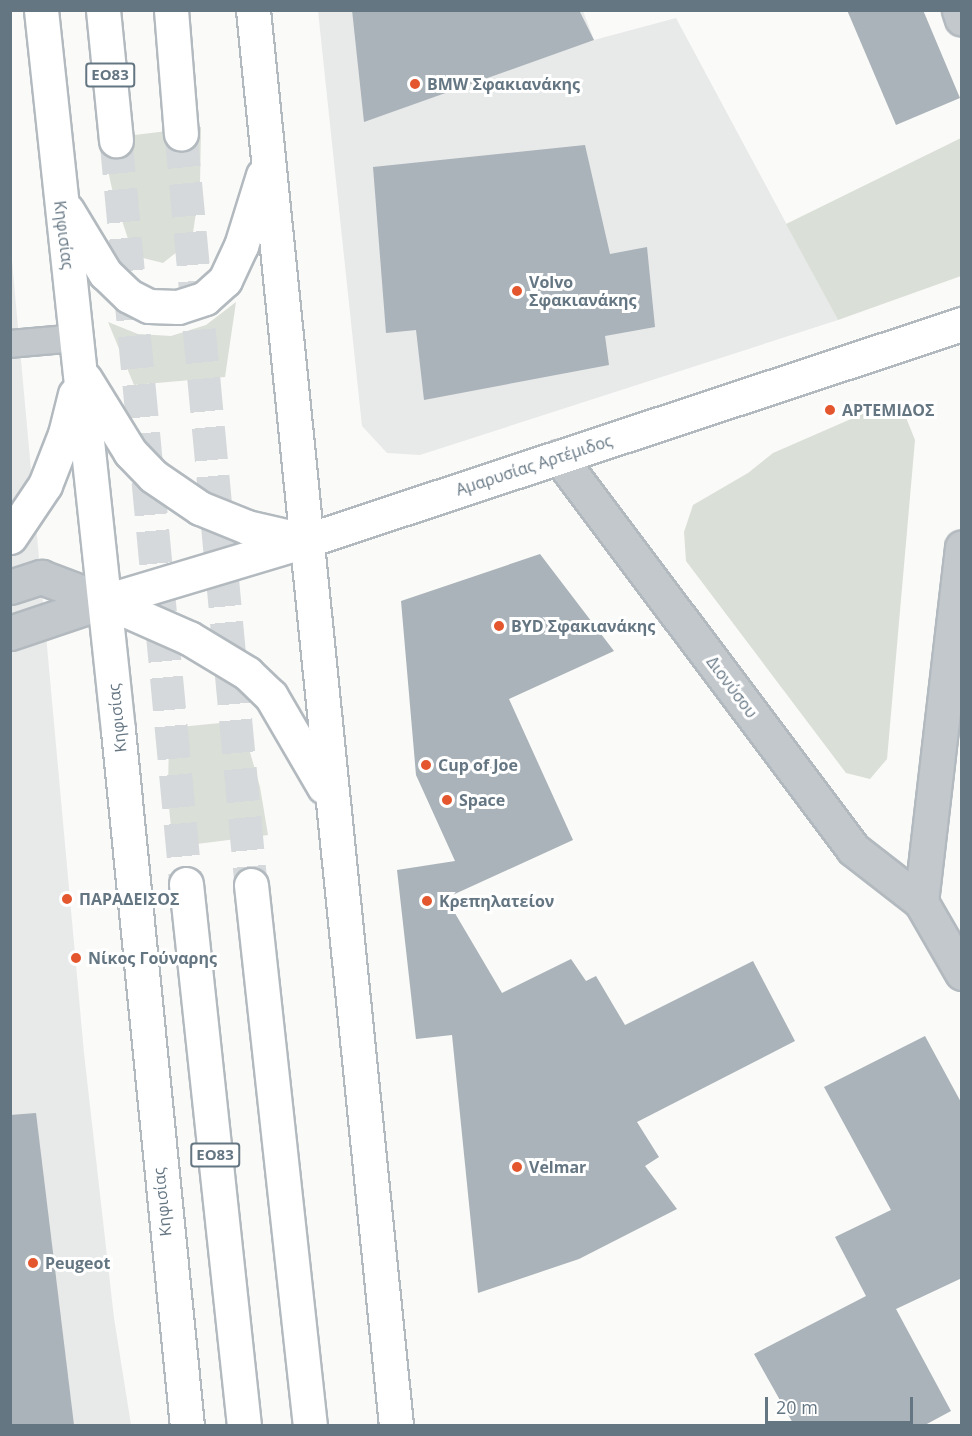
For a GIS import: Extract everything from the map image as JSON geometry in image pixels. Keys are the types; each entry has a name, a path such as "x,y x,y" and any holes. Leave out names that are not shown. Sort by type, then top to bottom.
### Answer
{"main road":[{"name":"Κηφισίας","path":"41,10 58,192 81,372 105,601 187,1425"},
{"name":"ΕΟ83","path":"103,10 116,140"},
{"path":"171,10 181,134"},
{"path":"253,10 396,1425"},
{"path":"58,192 105,273 129,296 148,306 178,307 205,298 225,279 257,202 268,156"},
{"name":"Αμαρυσίας Αρτέμιδος","path":"105,601 305,541 962,324"},
{"path":"81,372 129,452 153,476 200,508 247,527 305,541"},
{"path":"10,537 45,485 65,434 81,372"},
{"path":"105,601 189,638 247,674 271,696 289,723 331,799"},
{"name":"ΕΟ83","path":"186,884 244,1425"},
{"path":"251,885 310,1425"}],"street":[{"path":"959,10 962,19"},
{"name":"Διονύσου","path":"559,457 853,849 921,902 962,973"},
{"path":"921,902 962,547"},
{"path":"10,587 41,577 105,601"},
{"path":"10,633 105,601"}],"lane":[{"path":"10,344 77,338"}],"shaded area":[{"path":"318,11 583,11 594,40 676,18 838,320 420,455 387,453 362,426"},
{"path":"201,127 200,184 192,240 163,263 143,258 131,248 113,193 101,139"},
{"path":"961,138 961,276 838,320 786,224"},
{"path":"10,239 84,1053 114,1318 131,1425 11,1425"},
{"path":"236,302 225,377 134,385 108,322 138,334 171,336 206,325"},
{"path":"890,402 905,415 915,440 887,759 870,779 846,773 686,561 684,532 693,505 748,473 773,453"},
{"path":"241,721 260,787 268,835 173,847 168,797 169,728"}],"building":[{"name":"BMW Σφακιανάκης","path":"352,10 579,10 594,40 364,122"},
{"path":"847,10 923,10 960,98 896,125"},
{"name":"Volvo Σφακιανάκης","path":"585,145 610,254 647,247 655,327 605,336 609,365 424,400 416,330 386,333 373,167"},
{"path":"540,554 614,651 509,699 573,840 446,898 502,993 571,959 586,981 596,976 625,1025 753,961 795,1041 637,1122 659,1157 645,1166 677,1209 579,1259 478,1293 452,1035 416,1039 397,870 455,861 416,775 401,601"},
{"path":"925,1036 962,1104 962,1278 896,1309 951,1411 925,1425 794,1425 754,1354 866,1296 835,1237 891,1210 824,1087"},
{"name":"Peugeot","path":"36,1113 74,1425 10,1425 10,1115"}],"tunnel":[{"path":"181,134 251,885"},
{"path":"116,140 186,884"}],"place":[{"name":"BMW Σφακιανάκης","path":"415,84"},
{"name":"Volvo Σφακιανάκης","path":"517,291"},
{"name":"ΑΡΤΕΜΙΔΟΣ","path":"830,410"},
{"name":"BYD Σφακιανάκης","path":"499,626"},
{"name":"Cup of Joe","path":"426,765"},
{"name":"Space","path":"447,800"},
{"name":"ΠΑΡΑΔΕΙΣΟΣ","path":"67,899"},
{"name":"Κρεπηλατείον","path":"427,901"},
{"name":"Νίκος Γούναρης","path":"76,958"},
{"name":"Velmar","path":"517,1167"},
{"name":"Peugeot","path":"33,1263"}]}
